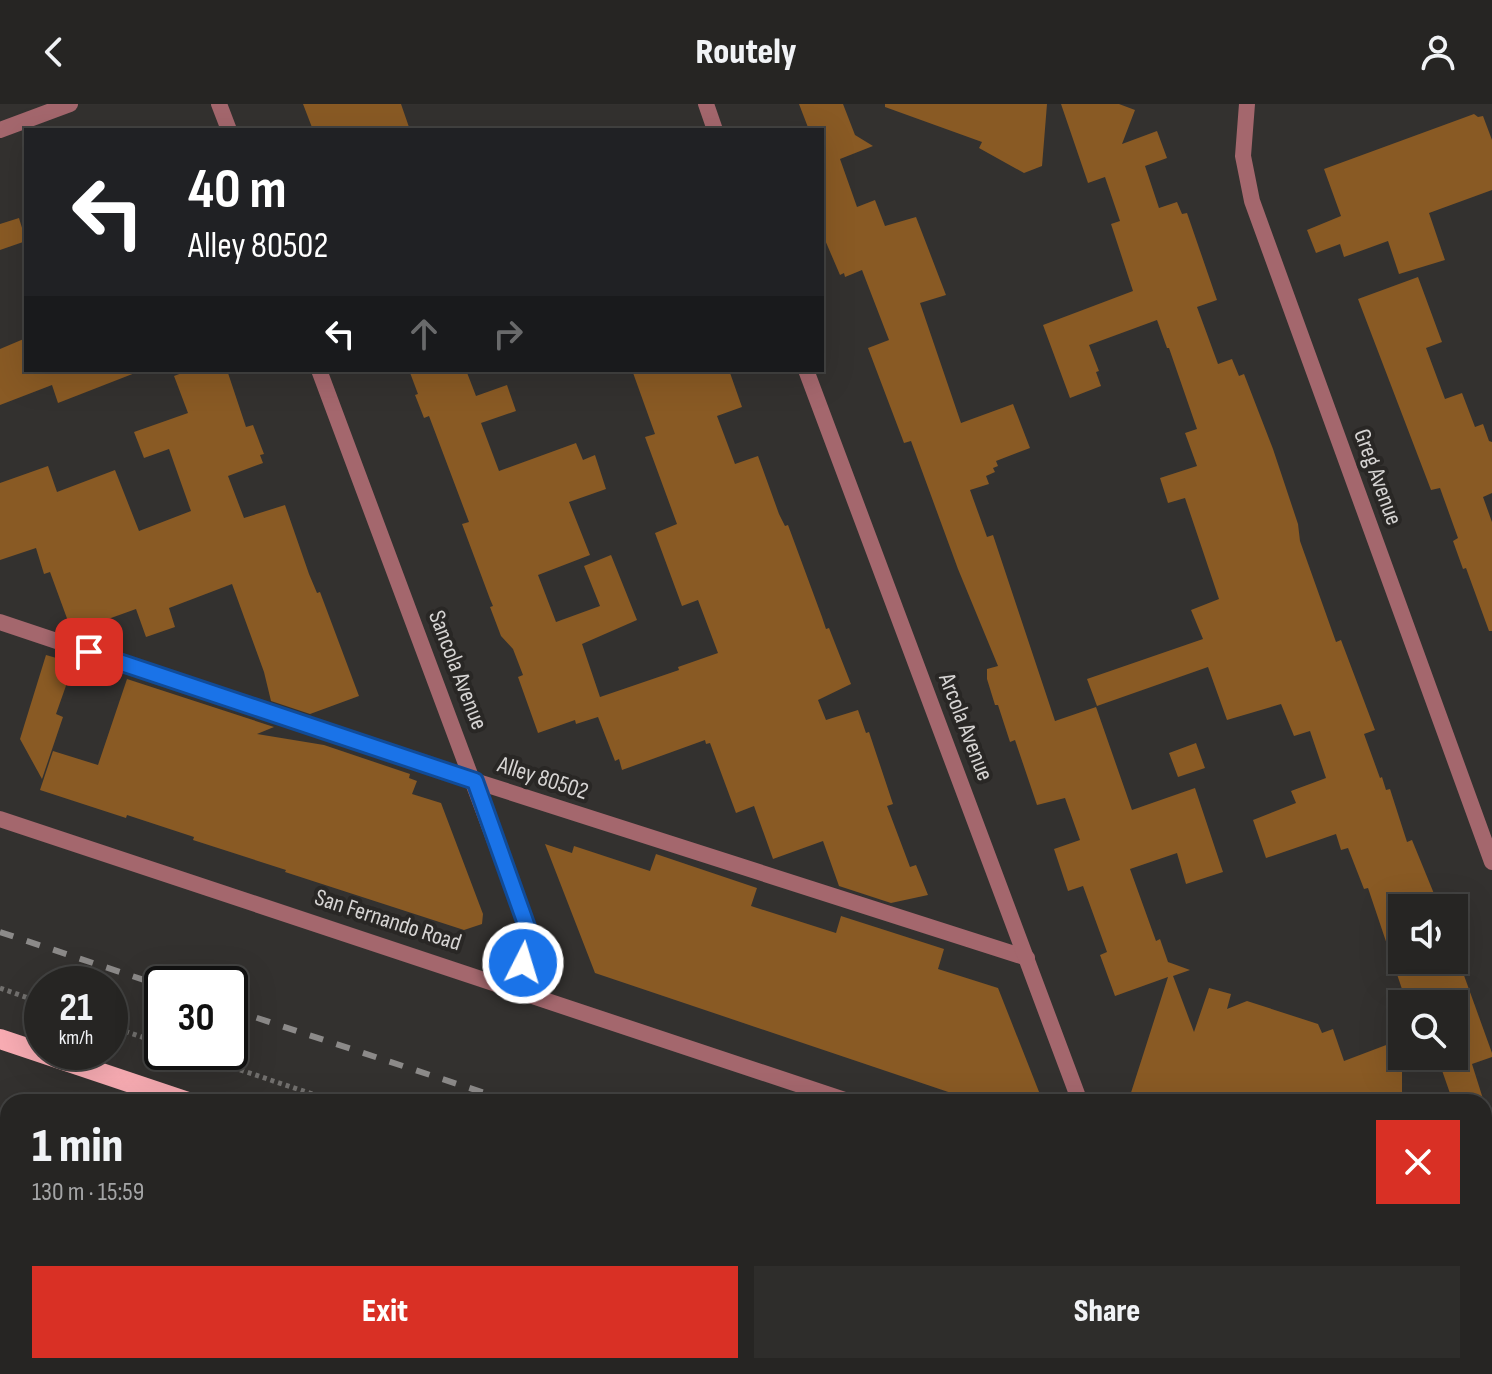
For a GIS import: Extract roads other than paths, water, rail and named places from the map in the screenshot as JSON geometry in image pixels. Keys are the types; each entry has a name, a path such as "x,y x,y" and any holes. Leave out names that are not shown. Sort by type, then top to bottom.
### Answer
{"main road":[{"path":"0,1039 164,1094"}],"street":[{"path":"0,130 70,104"},
{"path":"219,104 228,128"},
{"path":"706,104 714,128"},
{"name":"Greg Avenue","path":"1247,104 1243,156 1252,201 1492,862"},
{"name":"Sancola Avenue","path":"320,372 475,781 531,938 515,989"},
{"name":"Arcola Avenue","path":"807,372 1077,1094"},
{"name":"Alley 80502","path":"0,622 475,781 1027,958"},
{"name":"San Fernando Road","path":"0,819 827,1094"}],"railway":[{"path":"0,932 144,980"},
{"path":"248,1015 488,1094"}]}
